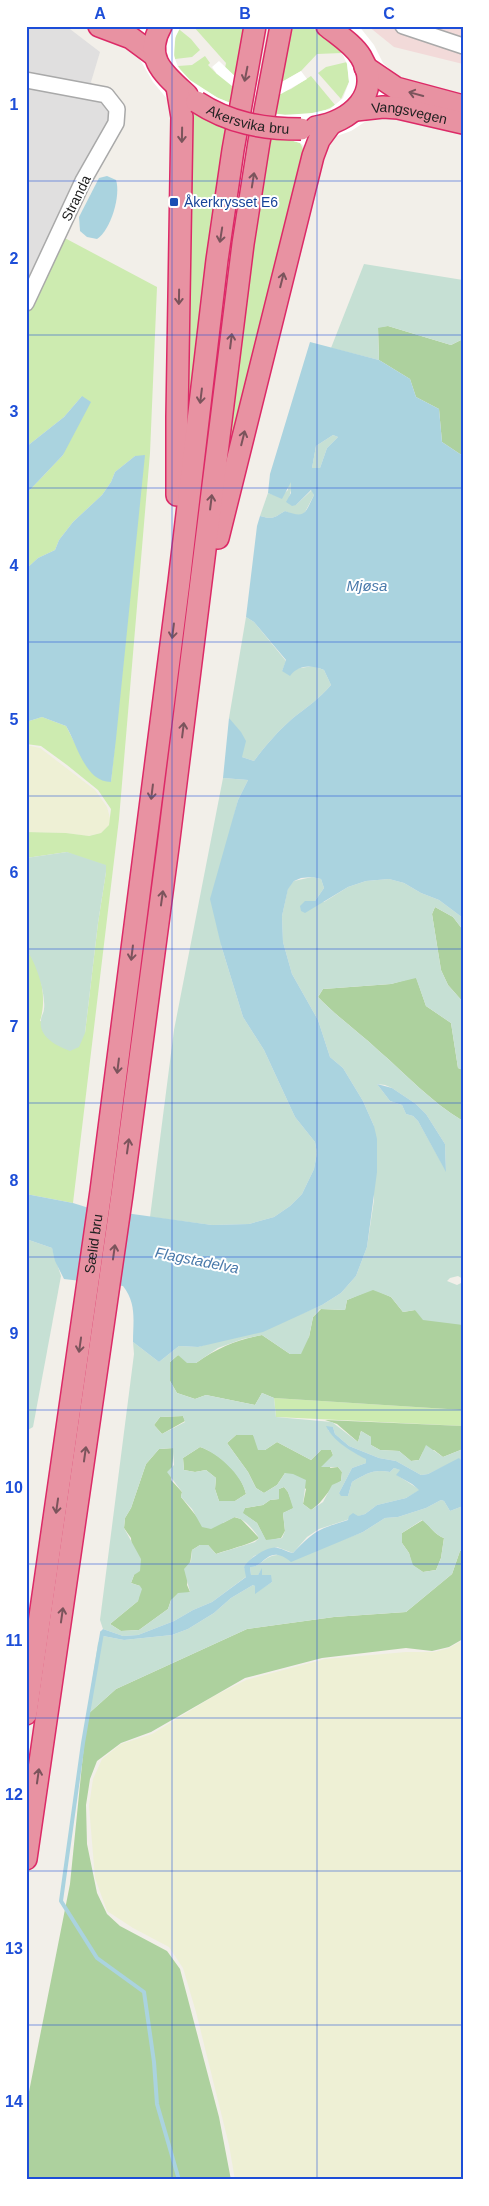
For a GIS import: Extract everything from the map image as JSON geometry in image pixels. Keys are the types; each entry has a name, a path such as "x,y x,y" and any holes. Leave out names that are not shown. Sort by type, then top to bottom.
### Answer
{"highway":[{"path":"98,26 131,38 154,55"},
{"path":"154,55 156,36 162,26"},
{"path":"112,1193 179,582 217,260 233,150 255,26"},
{"path":"112,1193 168,848 243,244 281,26"},
{"name":"Vangsvegen","path":"335,29 358,53 366,67 378,78 396,88 463,106"},
{"name":"Akersvika bru","path":"154,55 161,69 177,87 197,102 220,115 250,125 278,129 301,129 330,125"},
{"path":"201,586 215,548 223,518 312,156 319,140 330,125 356,110 365,93 366,67"},
{"path":"177,87 182,117 176,549 179,582"},
{"name":"Vangsvegen","path":"356,110 383,107 398,108 463,123"},
{"name":"Sælid bru","path":"97,1298 112,1193"},
{"path":"26,1714 97,1298"},
{"path":"26,1859 97,1298"}],"street":[{"path":"402,26 463,46"},
{"name":"Stranda","path":"26,80 106,95 117,109 116,123 83,182 26,303"}],"shaded area":[{"path":"26,26 66,26 100,52 91,82 112,119 26,292"},
{"path":"368,26 463,26 463,64 394,47"}],"green space":[{"path":"175,26 191,39 200,50 192,57 175,59"},
{"path":"193,26 246,26 230,103 194,84 178,66 192,65 205,56 210,63 208,65 217,74 225,68 226,63"},
{"path":"290,26 312,27 336,45 342,53 317,54 301,71 280,83"},
{"path":"347,62 349,82 341,99 318,73 326,67"},
{"path":"311,76 335,105 320,112 295,115 270,114 275,95 291,89"},
{"path":"193,111 227,126 196,345 183,457 189,113"},
{"path":"268,137 280,137 300,143 304,151 223,482"},
{"path":"61,236 157,287 150,453 119,819 73,1203 26,1194 26,950 36,965 42,984 43,1003 40,1021 85,1033 106,872 67,852 26,858 26,832 66,833 89,836 101,833 109,825 111,809 98,790 67,765 41,746 26,744 26,722 42,717 66,726 86,765 111,782 144,456 135,456 115,472 102,495 73,522 59,540 55,550 38,558 26,569 26,494 63,455 82,396 64,417 26,447 26,314"},
{"path":"364,264 463,280 463,339 451,345 388,326 378,328 379,360 331,348"},
{"path":"388,326 451,345 463,339 463,456 442,442 439,409 416,397 410,379 379,360 378,327"},
{"path":"333,435 338,437 327,448 320,468 312,468 316,446"},
{"path":"291,481 292,486 289,498 296,505 312,490 314,495 304,514 296,516 285,511 272,518 260,516 268,493 280,497 288,490 288,485"},
{"path":"246,617 254,622 286,661 282,671 313,666 324,670 331,685 282,728 254,761 242,757 229,718"},
{"path":"26,745 40,748 95,790 107,807 110,818 109,825 101,833 88,836 66,833 26,832"},
{"path":"223,778 248,780 238,800 226,848 221,945 243,1017 264,1050 295,1117 315,1142 317,1153 314,1169 302,1194 290,1206 274,1217 249,1224 212,1225 150,1217 174,1030"},
{"path":"67,852 106,865 85,1033 79,1047 70,1051 54,1043 42,1031 41,1020 44,1003 42,987 37,970 26,950 26,858"},
{"path":"312,877 321,879 324,888 315,901 305,901 324,902 348,887 366,881 389,879 404,883 421,893 439,900 463,918 463,930 453,917 435,907 432,914 441,970 448,985 463,1002 463,1070 458,1068 451,1023 426,1006 416,978 391,984 323,989 318,997 430,1097 463,1121 463,1279 458,1276 447,1281 457,1285 463,1282 463,1325 423,1320 415,1310 403,1312 391,1297 373,1290 347,1300 345,1310 320,1309 313,1317 309,1337 301,1354 290,1354 262,1335 243,1339 218,1348 196,1363 187,1363 178,1355 170,1362 170,1381 177,1393 195,1399 206,1395 255,1405 262,1393 274,1398 276,1417 332,1422 358,1442 361,1431 371,1437 371,1445 380,1450 399,1451 411,1461 419,1460 426,1445 443,1457 463,1449 463,1462 459,1459 428,1474 421,1475 396,1461 379,1458 349,1446 335,1434 333,1427 328,1430 337,1439 355,1453 366,1458 366,1463 352,1468 339,1493 348,1496 352,1482 370,1473 379,1471 390,1472 394,1468 401,1470 397,1475 420,1490 406,1498 377,1505 365,1514 319,1529 307,1537 293,1553 277,1547 254,1556 244,1567 247,1576 212,1602 174,1621 138,1635 123,1636 103,1629 100,1620 134,1354 133,1342 159,1362 179,1346 198,1347 294,1317 322,1305 341,1293 356,1276 367,1247 374,1200 374,1126 363,1101 343,1068 330,1057 318,1020 292,974 283,942 282,916 288,888 294,881","holes":["377,1084 392,1088 416,1104 426,1114 445,1144 446,1171 418,1121 413,1116 406,1114 402,1105 390,1101","183,1416 185,1422 162,1434 154,1425 160,1417","236,1435 253,1435 258,1450 265,1450 277,1442 311,1460 321,1450 331,1450 333,1455 321,1467 338,1467 342,1472 341,1481 332,1485 323,1502 311,1510 303,1504 306,1480 293,1474 285,1473 277,1485 264,1493 256,1488 248,1472 227,1443","200,1447 207,1450 221,1459 234,1472 240,1479 246,1494 235,1501 219,1501 215,1489 216,1478 206,1470 195,1472 184,1470 183,1458","173,1448 174,1465 167,1472 182,1492 181,1497 192,1509 202,1527 211,1529 235,1517 248,1525 259,1538 255,1542 216,1554 208,1545 200,1545 192,1550 191,1561 184,1569 190,1592 178,1593 171,1600 168,1609 139,1630 121,1631 110,1624 138,1601 142,1589 140,1586 131,1583 134,1575 140,1571 141,1559 124,1528 125,1518 131,1508 146,1464 159,1449","284,1487 288,1492 293,1508 283,1513 285,1531 282,1538 266,1540 257,1523 243,1513 245,1508 263,1505 270,1500 279,1499 279,1489"]},
{"path":"435,907 453,917 463,930 463,1002 448,985 441,970 432,914"},
{"path":"416,977 426,1006 451,1023 458,1068 463,1070 463,1121 430,1097 318,997 323,989 391,984"},
{"path":"26,1239 52,1248 61,1276 33,1427 26,1431"},
{"path":"373,1289 391,1297 403,1312 415,1310 463,1325 463,1410 274,1398 262,1393 255,1405 206,1395 195,1399 177,1393 170,1381 170,1362 178,1355 196,1363 220,1348 253,1337 262,1335 290,1354 309,1337 313,1317 321,1309 345,1310 347,1300"},
{"path":"274,1398 463,1410 463,1426 276,1417"},
{"path":"183,1416 185,1421 162,1434 154,1425 160,1417"},
{"path":"325,1420 463,1426 463,1449 443,1457 434,1450 423,1452 419,1460 411,1461 399,1451 380,1450 371,1445 371,1437 361,1431 358,1442 337,1424"},
{"path":"236,1435 253,1435 265,1450 277,1442 311,1460 321,1450 331,1450 333,1455 330,1468 338,1467 342,1472 341,1481 311,1510 303,1504 306,1489 285,1473 277,1485 264,1493 256,1488 248,1472 227,1443"},
{"path":"200,1447 215,1454 229,1465 240,1479 246,1494 235,1501 219,1501 215,1489 216,1478 206,1470 195,1472 184,1470 183,1458"},
{"path":"174,1448 171,1480 182,1492 181,1497 197,1517 223,1523 234,1517 241,1519 259,1538 216,1554 208,1545 200,1545 192,1550 187,1585 190,1592 171,1600 168,1609 139,1630 121,1631 110,1624 138,1601 140,1586 131,1583 134,1575 131,1538 124,1528 125,1518 131,1508 146,1464 159,1449"},
{"path":"284,1487 294,1508 283,1513 285,1531 281,1538 266,1541 257,1523 242,1513 245,1508 263,1505 270,1500 279,1499 279,1489"},
{"path":"441,1500 444,1501 450,1511 463,1506 463,1550 460,1551 452,1574 406,1612 334,1617 247,1629 116,1689 87,1715 98,1643 103,1636 124,1640 172,1635 188,1629 214,1613 231,1598 253,1585 256,1586 255,1593 272,1582 262,1575 262,1569 258,1575 251,1576 250,1567 254,1567 273,1556 283,1556 337,1542 363,1532 385,1518 398,1517 426,1508","holes":["422,1520 435,1533 444,1538 441,1558 436,1570 423,1572 413,1565 409,1553 402,1543 402,1533"]},
{"path":"423,1520 435,1533 444,1538 441,1558 436,1570 423,1572 412,1565 409,1553 402,1543 402,1533"},
{"path":"463,1550 463,1639 449,1647 432,1651 406,1648 322,1658 245,1678 151,1732 121,1743 97,1761 90,1779 86,1805 87,1844 97,1893 107,1914 120,1926 167,1951 180,1969 219,2117 231,2180 26,2180 26,2107 70,1884 87,1715 116,1689 247,1629 334,1617 406,1612 452,1574 460,1551"},
{"path":"463,1640 463,2180 235,2180 229,2145 196,2012 183,1968 169,1947 133,1928 107,1911 95,1878 89,1806 93,1779 102,1759 121,1744 152,1734 214,1696 246,1680 325,1659 406,1652 434,1652 449,1648"}],"water":[{"path":"107,176 116,180 117,194 114,212 107,228 97,239 87,237 80,231 79,217 99,178"},
{"name":"Mjøsa","path":"310,342 379,360 410,379 416,397 439,409 442,442 463,456 463,918 439,900 421,893 404,883 389,879 366,881 348,887 305,913 301,911 300,906 305,901 315,901 324,888 321,879 312,877 301,878 294,881 288,889 282,916 283,942 292,974 318,1020 330,1057 343,1068 363,1101 374,1126 377,1139 377,1172 367,1247 356,1276 341,1293 322,1305 263,1332 198,1347 179,1346 159,1362 133,1342 134,1320 132,1306 123,1286 64,1279 55,1261 52,1248 26,1239 26,1194 89,1208 212,1225 249,1224 274,1217 290,1206 302,1194 314,1169 317,1153 315,1142 295,1117 264,1050 243,1017 221,945 210,899 238,800 248,780 223,778 229,718 246,741 242,757 254,761 282,728 331,685 324,670 319,668 306,667 297,669 290,676 282,671 286,660 254,622 246,617 257,526 260,516 272,518 285,511 297,514 304,513 314,495 311,490 296,505 292,506 286,502 291,493 291,482 282,499 268,493 270,474","holes":["333,435 338,437 327,448 320,468 312,468 316,446"]},
{"path":"82,396 91,402 63,455 26,494 26,447 64,417"},
{"path":"145,455 111,782 102,780 88,769 66,726 42,717 26,722 26,569 38,558 55,550 59,540 73,522 102,495 115,472 135,456"},
{"path":"377,1084 392,1088 416,1104 426,1114 445,1144 446,1172 418,1121 413,1116 406,1114 402,1105 390,1101"},
{"path":"326,1426 333,1427 335,1434 349,1446 379,1458 396,1461 421,1475 428,1474 459,1458 463,1462 463,1506 450,1511 444,1501 441,1500 426,1508 398,1517 385,1518 363,1532 291,1562 283,1557 271,1555 259,1564 250,1567 251,1575 258,1575 262,1568 262,1575 271,1575 272,1582 255,1594 255,1586 253,1585 231,1598 214,1613 188,1629 172,1635 124,1640 103,1636 100,1632 103,1629 123,1636 138,1635 174,1621 212,1602 246,1577 244,1567 246,1564 264,1551 280,1548 293,1553 312,1535 324,1528 348,1520 349,1516 353,1513 358,1516 365,1514 377,1505 406,1498 419,1490 396,1475 400,1470 394,1468 390,1472 374,1472 361,1477 352,1482 348,1496 341,1496 339,1493 352,1468 366,1463 366,1459 338,1441"}],"pier":[{"path":"118,26 181,26 175,38 174,56 178,67 190,80 218,98 246,109 285,115 312,113 330,109 343,98 349,82 347,64 342,53 336,45 310,26 359,26 374,45 383,63 396,75 391,117 371,118 351,131 306,147 300,143 193,111 189,113 168,100 153,82 139,58 129,48"},
{"path":"219,61 239,80 258,85 280,83 301,71 307,79 281,94 259,96 247,94 237,90 217,74 212,67"}],"waterway":[{"path":"104,1634 102,1633 83,1743 61,1901 97,1958 144,1992 154,2062 157,2104 179,2180"}],"place":[{"name":"Åkerkrysset E6","path":"174,202"}],"water label":[{"name":"Flagstadelva","path":"197,1260"}]}
